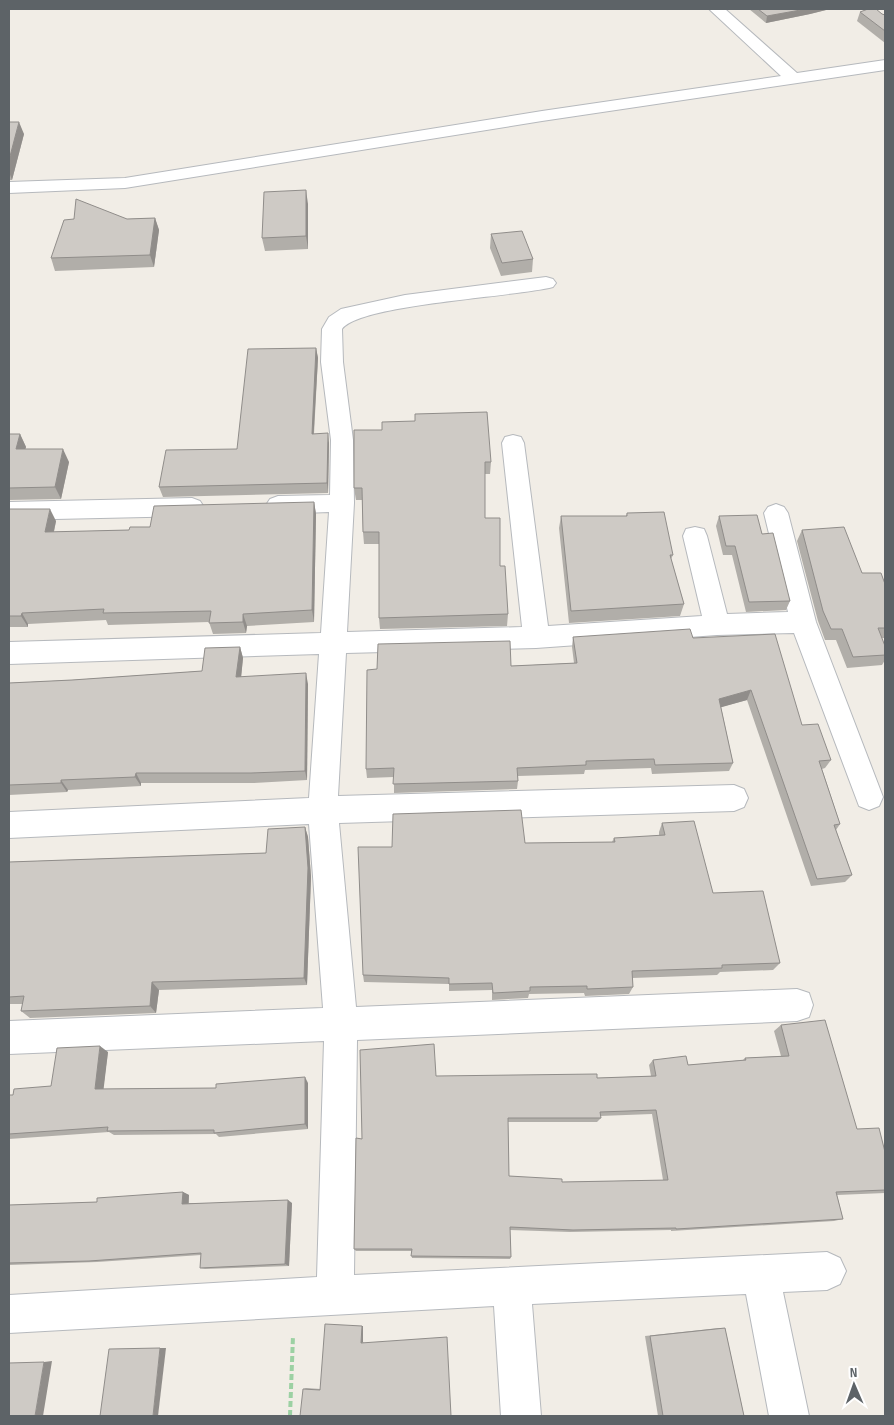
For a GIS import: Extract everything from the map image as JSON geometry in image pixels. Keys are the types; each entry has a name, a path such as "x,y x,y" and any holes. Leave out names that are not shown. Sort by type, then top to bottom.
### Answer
{"street":[{"path":"716,9 794,80"},
{"path":"9,188 125,183 542,116 885,65"},
{"path":"335,1295 341,1024 323,810 342,503 342,440 332,362 332,329 336,322 348,314 405,301 546,283"},
{"path":"513,443 536,637"},
{"path":"9,512 342,503"},
{"path":"776,513 803,622 869,797"},
{"path":"695,536 717,625"},
{"path":"9,653 536,637 717,625 803,622"},
{"path":"9,826 323,810 734,798"},
{"path":"9,1038 797,1005"},
{"path":"9,1314 335,1295 827,1271"},
{"path":"762,1274 789,1416"},
{"path":"512,1287 521,1416"}],"path":[{"path":"290,1416 294,1298"}],"building":[{"path":"758,9 806,9 767,16"},
{"path":"876,9 885,15 885,31 860,12"},
{"path":"9,122 19,122 9,160"},
{"path":"306,190 306,236 262,238 264,192"},
{"path":"76,199 127,219 155,218 150,255 51,258 64,220 74,219"},
{"path":"522,231 533,259 502,263 491,234"},
{"path":"316,348 312,434 328,433 327,483 159,487 166,450 237,449 248,349"},
{"path":"487,412 491,462 485,462 485,518 500,518 500,566 505,566 508,614 379,618 379,532 363,532 362,488 354,488 354,430 382,430 382,422 415,421 415,414"},
{"path":"9,434 20,434 16,449 63,449 55,487 9,488"},
{"path":"314,502 312,610 243,614 243,622 209,623 211,611 103,613 104,609 22,613 21,616 9,616 9,509 50,509 45,532 129,530 130,527 150,527 154,506"},
{"path":"664,512 673,555 670,555 684,604 571,611 561,516 627,516 627,513"},
{"path":"757,515 762,534 773,533 790,601 749,602 735,546 726,546 719,516"},
{"path":"844,527 862,573 881,573 885,584 885,628 878,628 885,646 885,655 853,657 842,629 831,629 823,611 802,530"},
{"path":"690,629 693,638 775,634 802,725 818,724 831,760 819,761 840,824 834,825 852,875 817,879 751,690 719,699 733,763 655,765 654,759 586,761 586,765 517,768 518,781 393,784 394,768 366,769 367,670 377,669 378,644 510,641 511,666 577,663 573,637"},
{"path":"240,647 236,677 306,673 305,771 136,773 135,777 61,780 61,783 9,785 9,683 202,671 205,648"},
{"path":"521,810 525,843 615,842 614,838 665,835 662,823 694,821 713,893 763,891 780,963 722,965 722,968 632,971 633,987 587,989 587,986 530,987 530,991 493,993 492,983 449,984 449,978 363,975 358,847 392,847 393,814"},
{"path":"305,827 308,868 304,978 152,982 150,1006 21,1011 24,996 9,997 9,862 266,853 268,829"},
{"path":"825,1020 857,1129 879,1128 885,1152 885,1190 836,1192 843,1219 676,1229 573,1230 510,1227 511,1257 411,1256 412,1249 354,1249 356,1138 362,1139 360,1050 434,1044 436,1076 597,1074 597,1078 656,1076 653,1060 686,1056 688,1065 746,1060 745,1058 789,1056 781,1025","holes":["656,1110 668,1180 562,1182 562,1179 509,1176 508,1118 601,1118 600,1112"]},
{"path":"100,1046 95,1089 216,1088 216,1084 305,1077 305,1124 214,1133 214,1130 107,1131 108,1127 9,1134 9,1095 13,1095 14,1089 51,1086 57,1048"},
{"path":"183,1192 182,1204 288,1200 285,1264 200,1268 201,1253 89,1261 9,1263 9,1205 97,1202 97,1198"},
{"path":"325,1324 362,1326 361,1343 447,1337 451,1416 300,1416 303,1389 320,1390"},
{"path":"725,1328 744,1416 663,1416 650,1336"},
{"path":"160,1348 153,1416 100,1416 109,1349"},
{"path":"44,1362 35,1416 9,1416 9,1363"}]}
